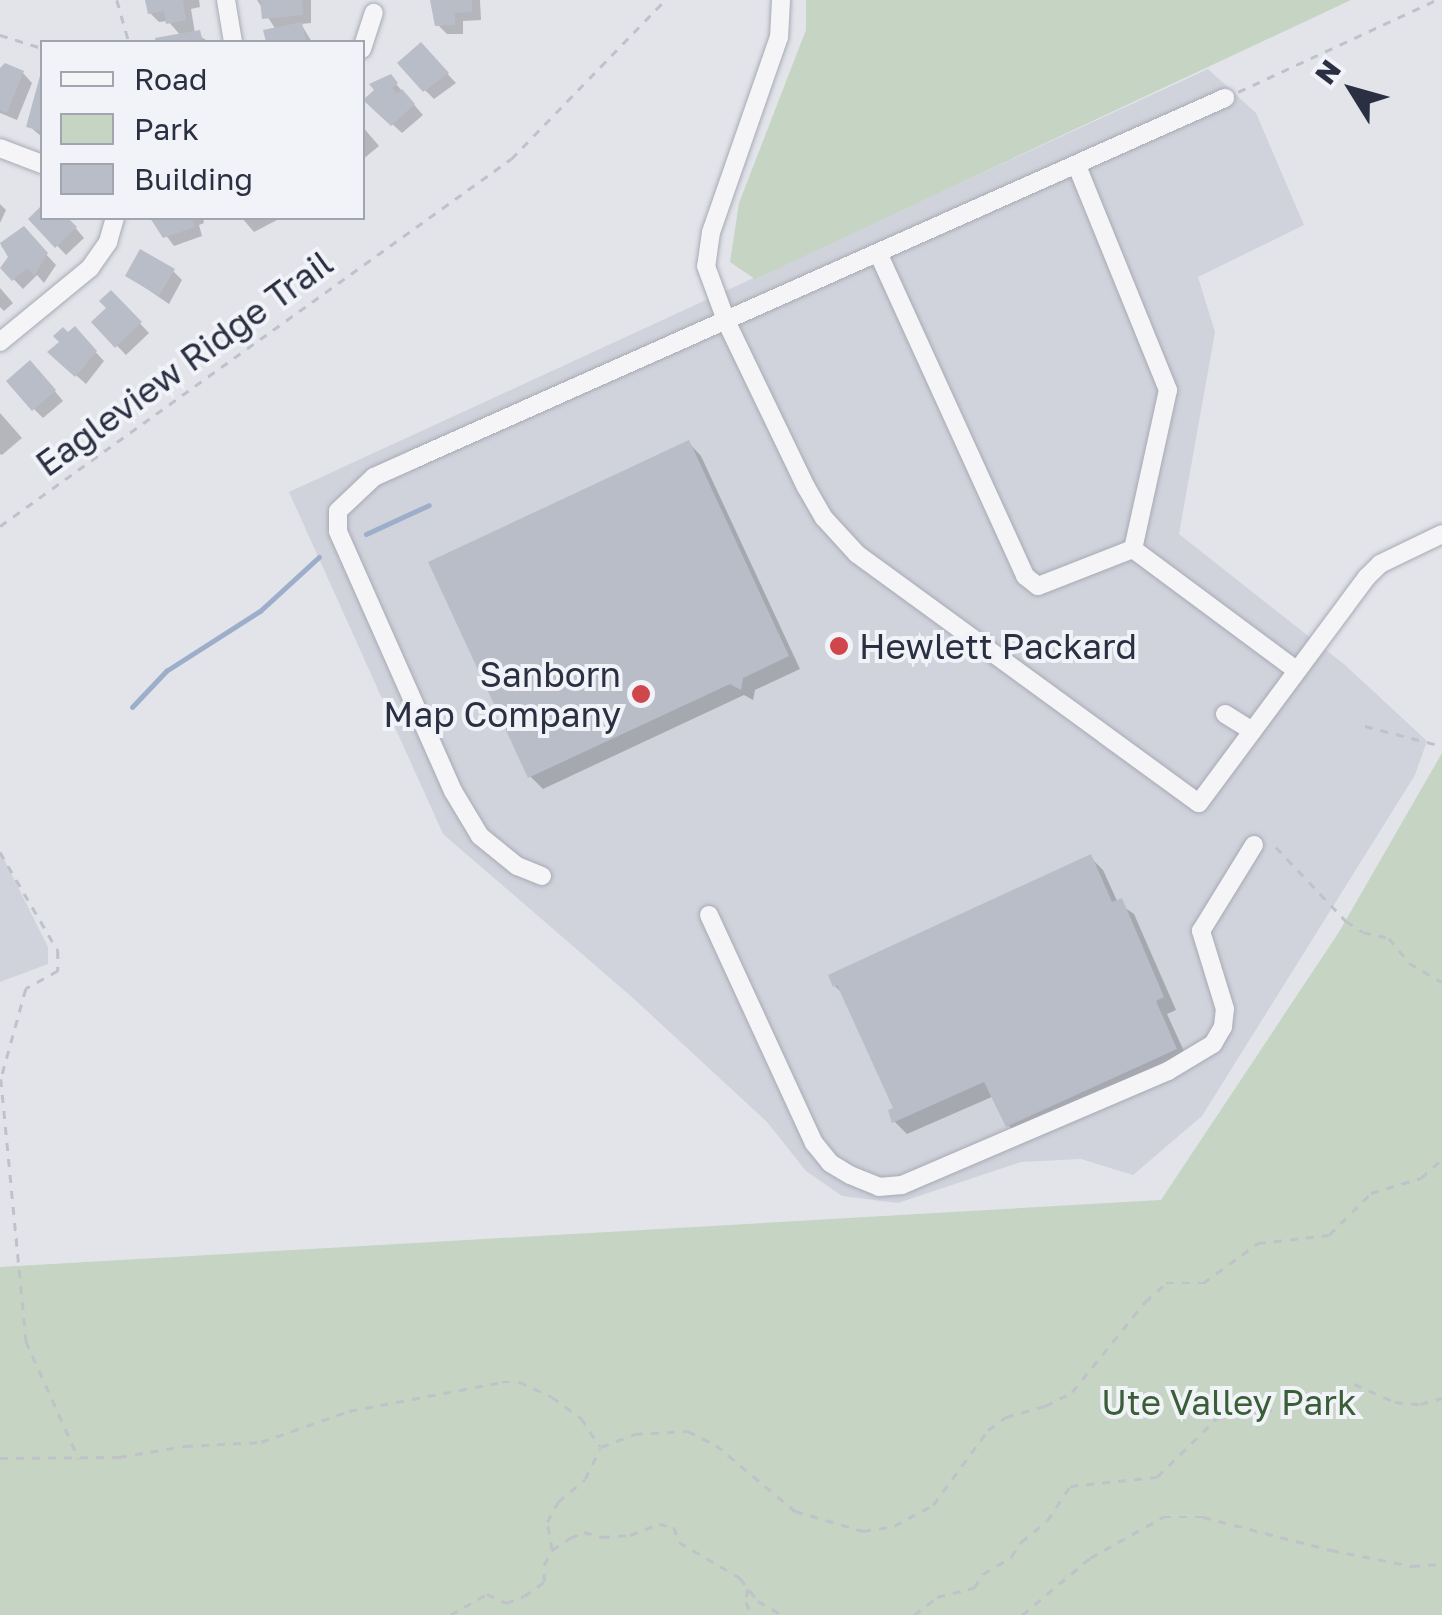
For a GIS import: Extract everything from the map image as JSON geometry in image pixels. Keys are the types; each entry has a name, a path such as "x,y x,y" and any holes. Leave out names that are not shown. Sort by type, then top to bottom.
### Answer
{"street":[{"path":"226,0 233,40"},
{"path":"781,0 779,37 705,250 709,282 806,487 824,518 857,554 1199,803 1366,577 1380,564 1442,534"},
{"path":"365,40 374,13"},
{"path":"542,876 516,866 480,836 453,791 338,532 338,510 374,477 1225,98"},
{"path":"0,148 40,163"},
{"path":"1076,166 1168,390 1133,549"},
{"path":"0,342 90,268 108,242 114,220"},
{"path":"879,255 1025,576 1038,586 1133,549"},
{"path":"1133,549 1300,665"},
{"path":"1225,714 1252,731"},
{"path":"709,915 814,1143 830,1163 850,1175 879,1187 902,1186 1168,1071 1213,1044 1223,1027 1225,1008 1200,931 1254,844"}],"path":[{"path":"117,0 128,40"},
{"name":"Eagleview Ridge Trail","path":"0,526 512,159 664,0"},
{"path":"1225,98 1436,0"},
{"path":"0,35 40,47"},
{"path":"1365,726 1442,746"},
{"path":"1276,847 1346,921 1363,932 1388,938 1409,963 1442,982"},
{"path":"0,852 58,951 58,970 26,989 1,1079 26,1341 79,1459"},
{"path":"552,1550 547,1522 558,1502 585,1479 600,1447 635,1434 688,1431 716,1445 795,1511 863,1531 894,1526 933,1505 988,1430 1006,1417 1045,1406 1072,1392 1166,1283 1203,1283 1258,1244 1329,1234 1370,1193 1421,1178 1442,1160"},
{"path":"0,1458 79,1459 260,1442 348,1411 502,1382 519,1382 552,1397 580,1418 600,1447"},
{"path":"914,1615 937,1597 974,1588 984,1574 1011,1558 1021,1542 1047,1521 1070,1486 1157,1476 1217,1418 1327,1402 1354,1384 1395,1402 1420,1404 1442,1398"},
{"path":"1022,1615 1090,1558 1163,1517 1203,1517 1412,1566 1442,1564"},
{"path":"450,1615 487,1594 506,1603 524,1596 544,1582 544,1565 552,1550 584,1532 630,1535 658,1524 674,1527 679,1542 700,1550 748,1588 758,1601 782,1615"},
{"path":"748,1588 746,1602 752,1615"}],"shaded area":[{"name":"Hewlett Packard","path":"1208,69 1256,113 1304,225 1198,277 1215,332 1179,534 1345,665 1427,741 1415,775 1202,1116 1133,1175 1081,1159 1021,1162 898,1203 842,1196 806,1171 767,1122 633,998 443,834 289,492"},
{"path":"0,851 48,947 48,964 0,982"}],"green space":[{"path":"806,0 1351,0 755,279 730,262 739,203 806,30"},
{"name":"Ute Valley Park","path":"1442,753 1442,1615 0,1615 0,1267 1161,1200 1339,932"}],"building":[{"path":"145,0 183,0 186,20 166,24 164,11 148,14"},
{"path":"260,0 302,0 303,15 262,19"},
{"path":"430,0 472,0 472,12 455,13 455,25 435,26"},
{"path":"302,22 306,40 266,40 263,30"},
{"path":"200,30 202,40 156,40"},
{"path":"421,42 449,73 423,92 397,63"},
{"path":"5,63 24,71 7,113 0,110 0,68"},
{"path":"391,74 398,83 392,88 397,94 402,89 415,104 391,126 365,102 374,90 369,84"},
{"path":"40,76 40,130 26,127"},
{"path":"40,207 40,220 70,220 77,227 55,248 28,219"},
{"path":"151,220 192,220 195,227 163,238"},
{"path":"24,226 48,253 34,276 27,268 12,281 0,268 8,257 0,243"},
{"path":"140,249 175,269 159,296 125,276"},
{"path":"111,290 142,322 115,348 91,322 106,308 99,301"},
{"path":"75,326 97,351 75,377 47,352 59,342 53,336 63,327 68,332"},
{"path":"30,360 56,390 32,411 6,381"},
{"path":"689,440 789,656 743,678 741,690 730,684 528,778 428,562"},
{"path":"1091,854 1112,902 1122,898 1164,997 1156,1001 1177,1049 1006,1127 984,1082 892,1123 888,1110 893,1108 837,985 833,987 828,975"}],"waterway":[{"path":"366,534 429,505"},
{"path":"132,707 166,671 260,611 319,557"}],"place":[{"name":"Hewlett Packard","path":"839,646"},
{"name":"Sanborn Map Company","path":"641,694"}]}
